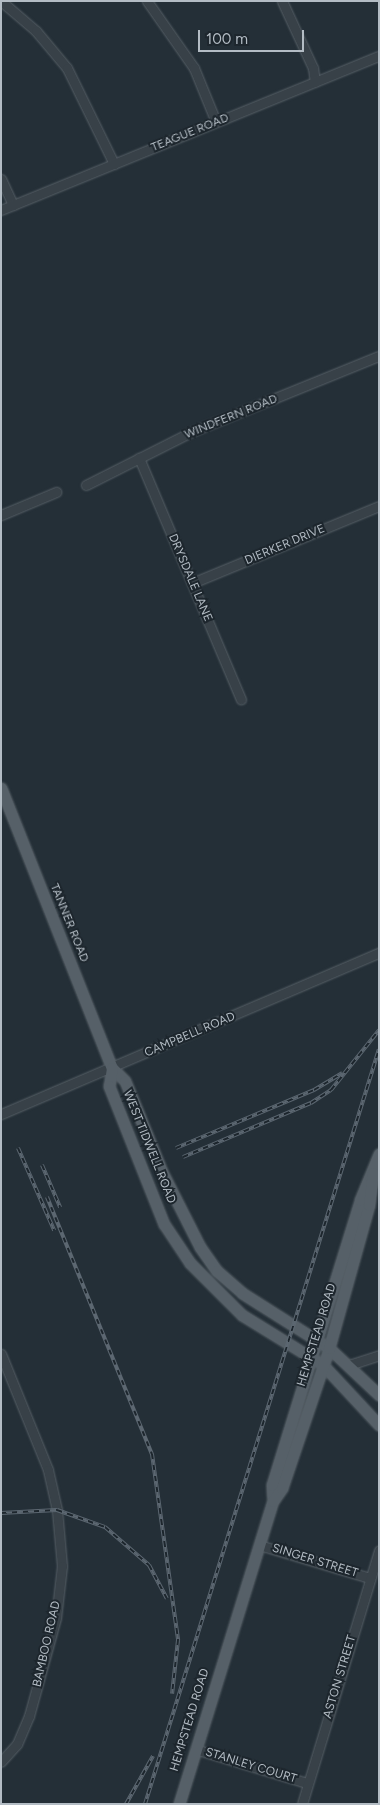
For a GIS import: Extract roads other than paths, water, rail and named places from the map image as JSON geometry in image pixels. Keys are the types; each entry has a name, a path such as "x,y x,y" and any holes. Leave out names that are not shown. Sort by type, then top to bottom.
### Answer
{"main road":[{"name":"TANNER ROAD","path":"1,788 112,1068"},
{"name":"WEST TIDWELL ROAD","path":"112,1068 125,1081 162,1172 188,1228 217,1271 242,1293 329,1348 350,1365 379,1396"},
{"name":"WEST TIDWELL ROAD","path":"112,1068 109,1086 164,1224 208,1284 252,1323 323,1365 379,1425"},
{"name":"HEMPSTEAD ROAD","path":"288,1453 329,1348 355,1237 379,1154"},
{"path":"146,1179 162,1172"},
{"name":"HEMPSTEAD ROAD","path":"178,1804 273,1501 282,1488 288,1453 312,1358 355,1237"}],"street":[{"path":"147,1 194,68 216,122"},
{"path":"282,1 313,68 315,82"},
{"path":"1,2 36,31 68,68 114,164"},
{"name":"TEAGUE ROAD","path":"1,210 379,56"},
{"path":"1,179 12,205"},
{"name":"WINDFERN ROAD","path":"86,485 139,458 379,356"},
{"name":"DRYSDALE LANE","path":"139,458 241,699"},
{"path":"1,515 56,492"},
{"name":"DIERKER DRIVE","path":"192,583 379,506"},
{"name":"CAMPBELL ROAD","path":"1,1114 379,953"},
{"name":"BAMBOO ROAD","path":"1,1354 48,1470 57,1510 62,1566 56,1618 41,1676 29,1716 4,1760"},
{"path":"350,1365 379,1355"},
{"name":"SINGER STREET","path":"259,1545 370,1578"},
{"name":"ASTON STREET","path":"302,1804 379,1550"},
{"name":"STANLEY COURT","path":"195,1749 307,1783"}],"railway":[{"path":"183,1157 311,1103 331,1090 379,1030"},
{"path":"145,1804 379,1049"},
{"path":"176,1148 314,1090 342,1073"},
{"path":"18,1148 54,1230"},
{"path":"42,1165 60,1207"},
{"path":"47,1197 152,1454 178,1640 172,1694"},
{"path":"1,1513 57,1510 105,1527 149,1565 167,1599"},
{"path":"126,1804 153,1756"}]}
